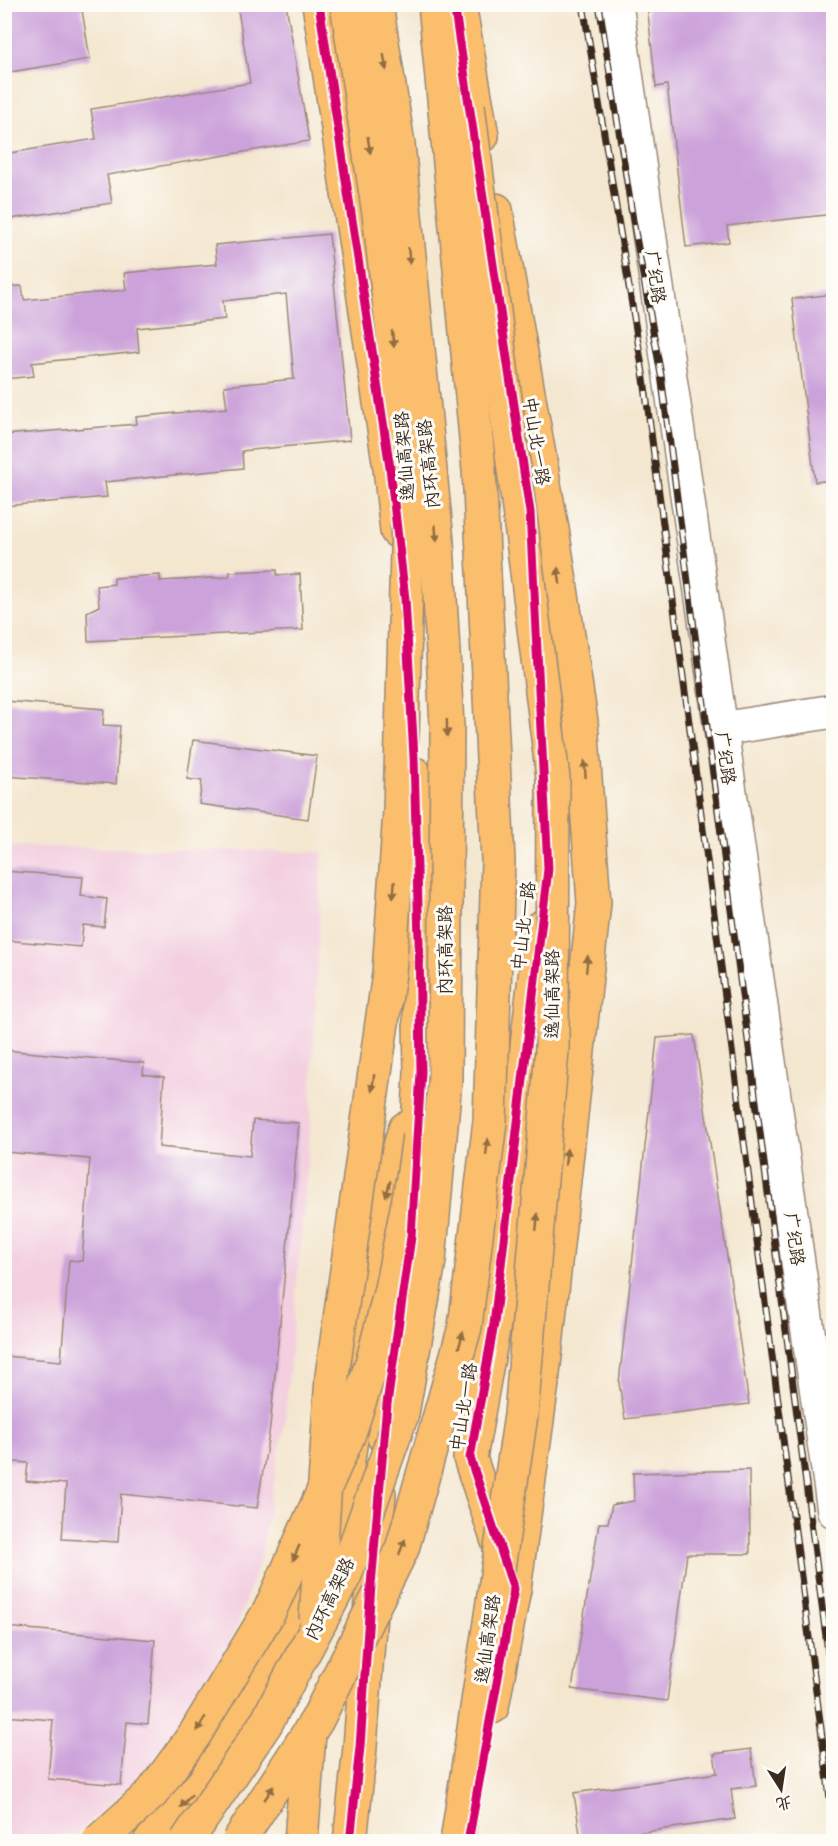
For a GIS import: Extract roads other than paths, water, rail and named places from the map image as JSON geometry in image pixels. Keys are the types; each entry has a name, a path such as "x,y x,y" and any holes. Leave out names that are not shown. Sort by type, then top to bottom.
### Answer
{"main road":[{"path":"319,4 388,457 405,599 433,1076 387,1404 360,1747 350,1842"},
{"name":"逸仙高架路","path":"301,1842 332,1376 389,973 400,811 409,476 379,214 347,4"},
{"name":"内环高架路","path":"186,1842 266,1723 345,1575 402,1414 429,1261 433,1076 447,726 437,542 398,144 376,4"},
{"path":"237,1842 317,1719 402,1549 465,1327 490,1121 498,861 482,517 435,4"},
{"name":"逸仙高架路","path":"447,4 455,33 468,106 553,778 552,1050 521,1414 457,1842"},
{"name":"中山北一路","path":"454,4 530,512 548,869 494,1324 470,1458 514,1589 468,1842"},
{"path":"459,4 553,535 581,722 594,903 542,1383 514,1589"},
{"path":"98,1842 152,1793 195,1734 270,1610 352,1425 373,1360 391,1289 413,1178 420,1126 433,1076"},
{"path":"150,1842 205,1781 309,1608 340,1516 384,1202 433,1076"}],"street":[{"name":"广纪路","path":"616,4 834,1511"},
{"path":"721,729 834,711"}],"railway":[{"path":"583,4 644,379 834,1828"},
{"path":"599,4 633,220 661,375 834,1698"}]}
